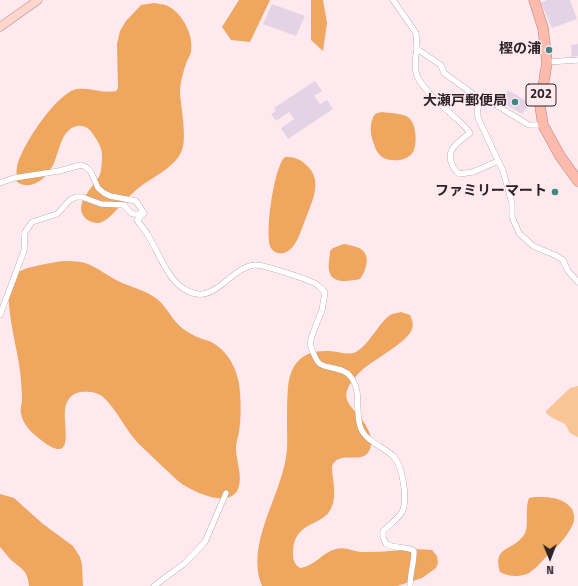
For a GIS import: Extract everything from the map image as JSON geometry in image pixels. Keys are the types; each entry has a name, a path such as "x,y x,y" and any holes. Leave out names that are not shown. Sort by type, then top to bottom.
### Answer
{"highway":[{"name":"202","path":"534,0 544,28 547,62 540,106 543,125 560,156 578,181"}],"main road":[{"path":"0,27 38,0"}],"street":[{"path":"393,0 416,33 417,49 415,68 418,77 428,91 447,111 464,124 470,134 457,142 450,153 449,158 455,169 459,174 473,172 498,161"},
{"path":"417,49 441,65 444,73 480,99 486,98 528,125 543,125"},
{"path":"547,62 578,60"},
{"path":"480,99 477,113 479,120 503,171 512,203 512,217 519,233 533,246 563,260 568,271 578,282"},
{"path":"0,183 14,178 81,165 86,167 91,172 98,188 104,193 110,196 136,201 144,213"},
{"path":"0,315 24,251 25,232 32,222 57,214 70,200 76,197 82,197 100,204 124,205 131,213 136,215 144,213"},
{"path":"144,213 137,220 149,236 170,275 181,287 191,293 207,293 213,291 239,271 256,265 315,284 325,292 322,310 310,344 314,355 320,364 344,371 350,375 356,390 361,428 365,435 394,457 398,462 403,480 404,506 402,512 397,518 383,531 383,537 386,544 411,548 414,551 414,562 410,578 410,586"},
{"path":"154,586 184,563 206,542 226,493"}],"shaded area":[{"path":"239,0 270,0 250,42 231,40 222,27"},
{"path":"311,0 323,0 327,23 323,51 311,40"},
{"path":"154,3 168,6 178,14 183,20 191,39 191,52 186,62 180,89 184,130 182,150 174,163 141,186 109,218 99,223 93,222 85,218 81,205 99,175 102,154 98,142 89,129 82,126 76,126 66,133 51,168 39,182 23,185 17,182 17,167 25,147 32,135 59,100 77,89 106,92 116,91 118,88 117,44 120,31 126,21 141,5"},
{"path":"381,112 403,115 411,120 416,138 414,150 409,157 400,160 386,159 379,154 375,148 371,125 375,114"},
{"path":"285,157 297,159 310,169 314,175 315,189 314,196 295,243 288,251 281,253 275,252 271,248 269,241 269,216 277,173"},
{"path":"344,244 359,248 363,251 367,258 366,267 360,279 342,281 333,278 330,275 330,251 333,248"},
{"path":"63,261 88,264 118,281 153,296 161,302 182,328 219,347 229,358 238,378 241,403 240,427 236,444 240,481 237,491 232,496 226,498 210,497 179,482 138,443 112,406 102,396 92,392 72,395 68,400 65,409 65,441 63,447 59,449 52,447 41,440 31,432 23,421 21,411 22,397 19,361 9,306 10,283 14,275 18,272 37,266"},
{"path":"401,312 410,315 413,327 409,334 397,345 362,370 352,381 347,390 349,404 365,424 370,434 370,449 367,454 362,457 340,458 332,466 334,491 332,506 323,518 303,529 298,534 294,542 293,558 294,562 300,568 310,565 327,553 340,548 363,552 423,549 432,550 437,556 438,563 436,568 422,578 397,586 262,586 258,570 258,554 265,522 283,473 287,445 288,387 295,364 305,355 320,351 349,354 356,352 366,343 388,317 392,314"},
{"path":"578,386 578,437 570,433 565,424 551,417 546,413 546,411 570,388"},
{"path":"0,494 14,498 43,524 73,546 80,557 82,565 83,586 29,586 24,571 11,560 0,547"},
{"path":"529,498 555,498 564,502 573,511 573,524 562,541 530,573 516,576 503,574 500,572 498,564 501,553 524,535 527,527 527,508"}],"building":[{"path":"547,0 570,0 577,19 552,28 541,3"},
{"path":"272,4 305,16 296,36 263,24"},
{"path":"578,44 578,56 572,57 571,45"},
{"path":"315,81 322,91 314,96 320,104 327,100 333,109 288,139 281,128 294,119 289,112 276,121 271,114 276,111 274,108"},
{"name":"大瀬戸郵便局","path":"508,90 530,103 522,114 501,102"}],"place":[{"name":"樫の浦","path":"549,50"},
{"name":"大瀬戸郵便局","path":"515,102"},
{"name":"ファミリーマート","path":"555,192"}]}
